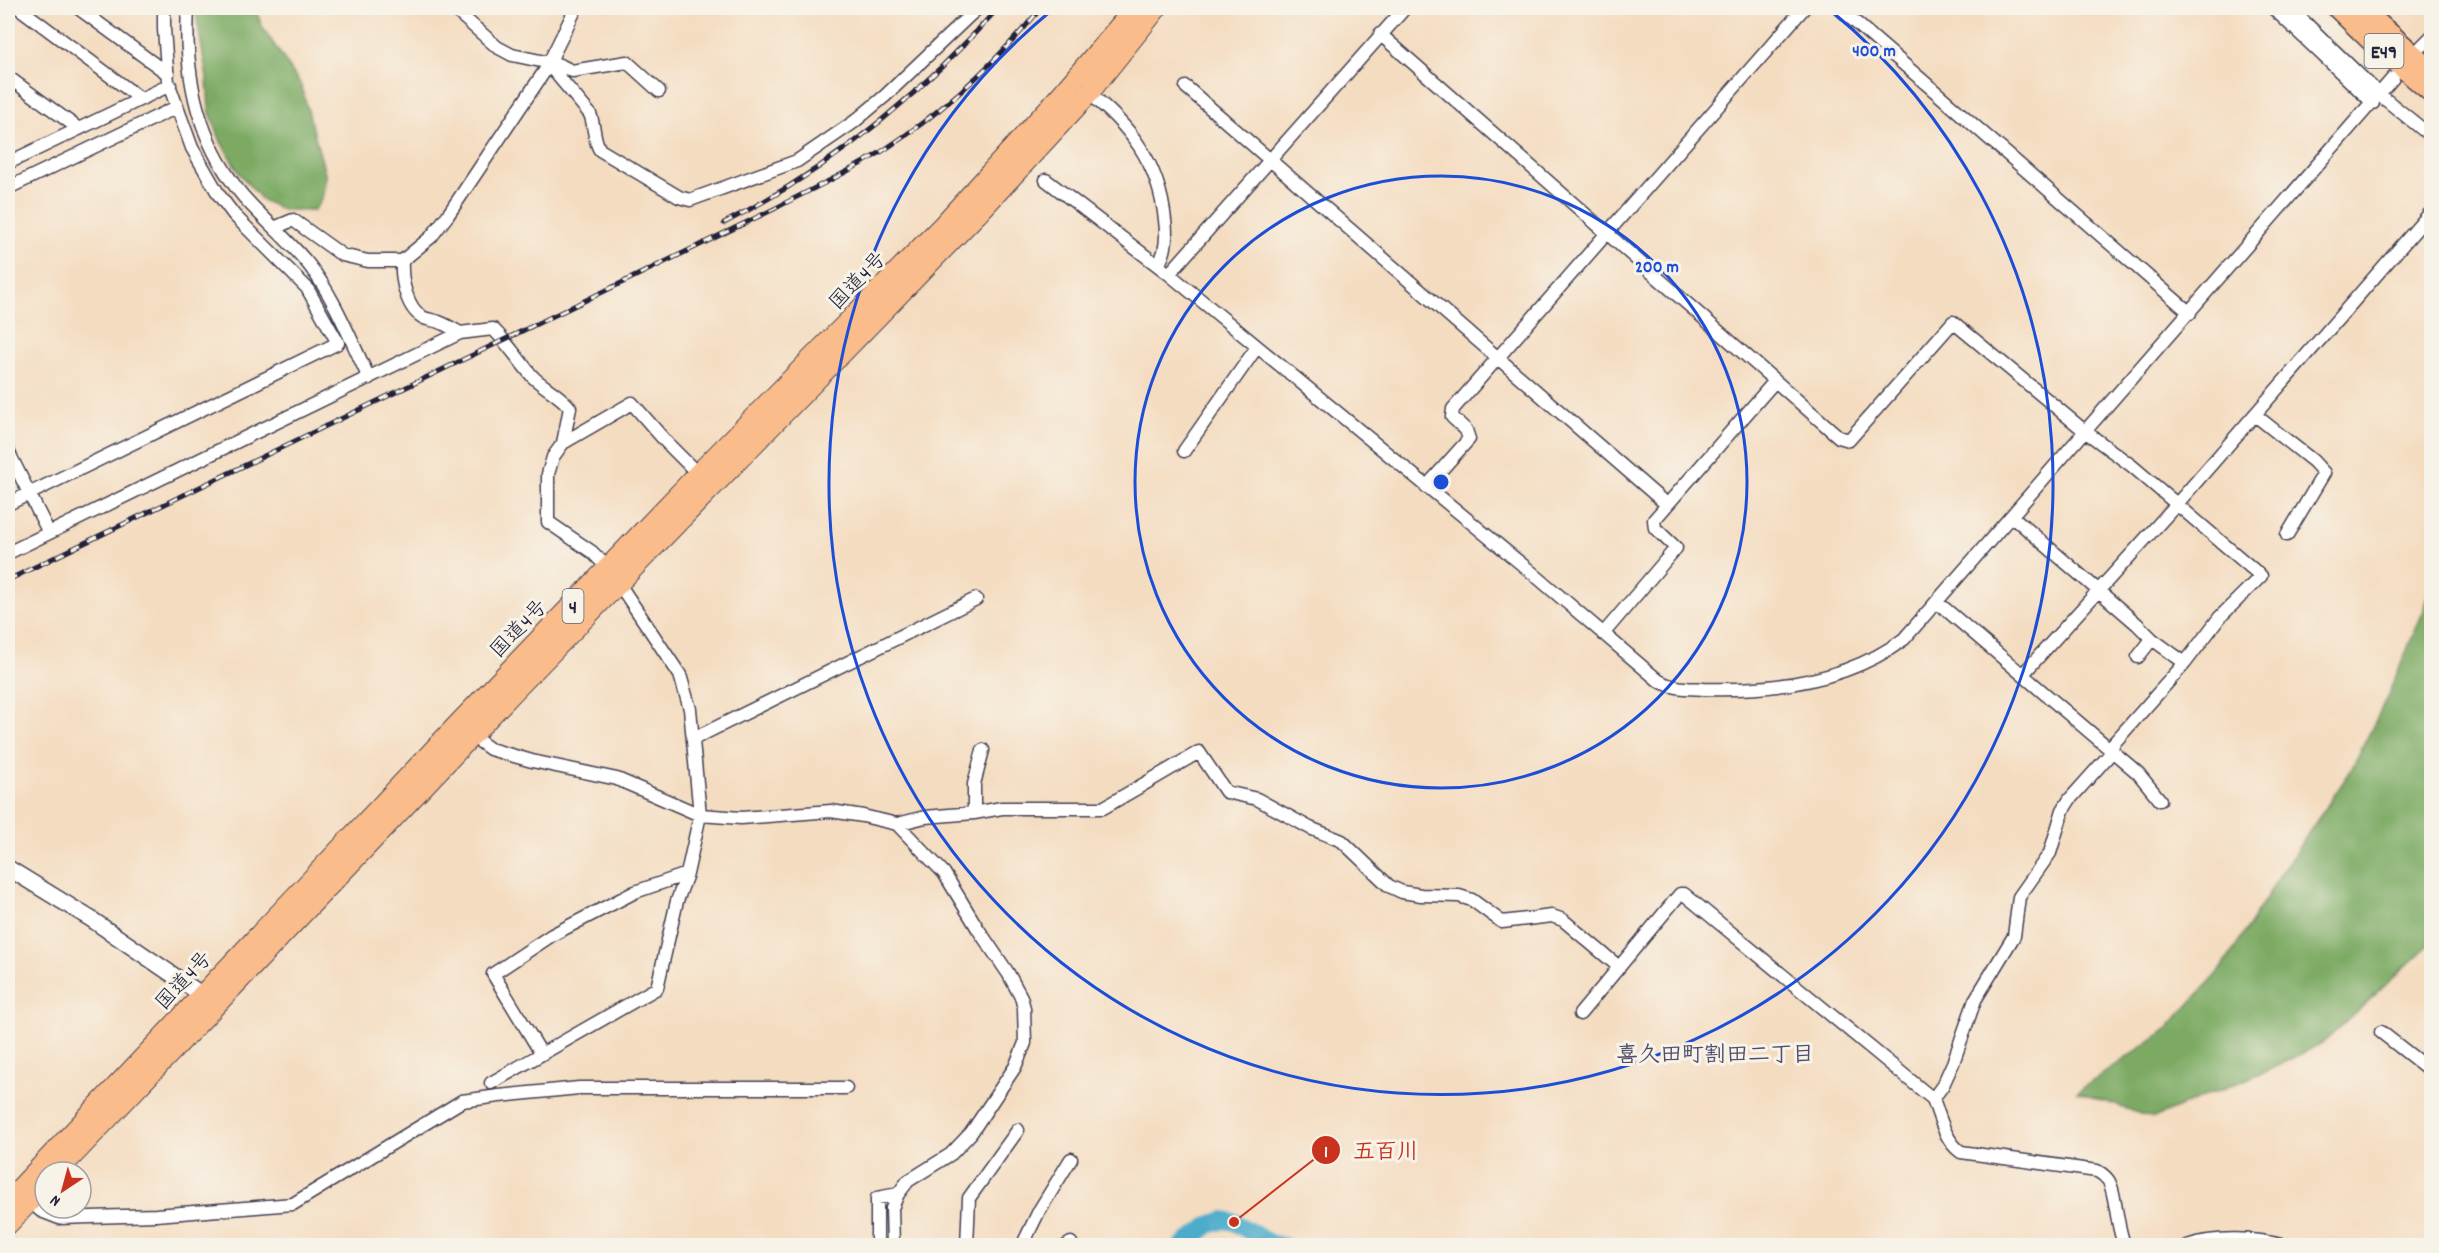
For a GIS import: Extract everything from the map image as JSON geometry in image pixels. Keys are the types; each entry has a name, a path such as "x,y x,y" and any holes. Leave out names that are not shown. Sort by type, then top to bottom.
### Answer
{"highway":[{"name":"国道4号","path":"8,1201 472,735 614,576 698,474 876,296 1013,149 1135,8"},
{"name":"国道4号","path":"68,1160 209,999 614,576 962,230 1089,93 1157,8"},
{"name":"E49","path":"2338,8 2432,92"},
{"name":"E49","path":"2360,8 2432,72"},
{"path":"8,1224 33,1197"}],"street":[{"path":"20,8 141,99"},
{"path":"78,8 169,80"},
{"path":"164,8 169,80 192,148 219,195 234,215 307,288 369,378"},
{"path":"188,8 187,32 191,86 203,128 227,175 308,263 321,281 344,340"},
{"path":"453,8 498,47 512,55 560,65 566,70 582,71 627,62 659,91"},
{"path":"274,228 293,220 342,255 368,261 402,261 431,237 442,222 548,64 576,8"},
{"path":"958,8 974,11"},
{"path":"1169,273 1405,8"},
{"path":"1426,487 1469,439 1466,430 1452,417 1453,409 1804,8"},
{"path":"1839,8 2190,313"},
{"path":"2273,8 2376,99 2432,137"},
{"path":"2290,8 2376,99"},
{"path":"548,64 590,114 596,144 600,150 679,197 690,200 797,161 854,122 885,96 974,11"},
{"path":"1380,34 1839,437 1849,440 1953,322 2086,432 2132,466 2261,576 2220,617 2185,663 2113,744 2112,752 2063,810 2050,853 2019,897 2014,936 1975,1000 1953,1063 1943,1085 1933,1099"},
{"path":"2421,46 2432,36"},
{"path":"8,77 79,129"},
{"path":"1046,180 1169,273 1659,681 1671,687 1725,690 1785,686 1842,670 1879,656 1904,639 2393,78"},
{"path":"8,149 13,160 141,99 169,80"},
{"path":"1072,81 1118,119 1148,159 1157,179 1166,233 1164,254 1158,265"},
{"path":"1186,87 1666,504"},
{"path":"8,188 177,107"},
{"path":"2023,674 2176,505 2432,211"},
{"path":"402,261 404,285 416,312 424,318 448,326 460,333"},
{"path":"8,553 460,333 493,329 533,376 545,388 566,402 570,408 563,443 553,457 548,474 548,522 592,552 614,576 680,675 690,709 700,815 657,988 491,1083"},
{"path":"8,504 344,340"},
{"path":"1184,451 1257,347"},
{"path":"1602,634 1676,548 1653,525 1654,520 1775,381"},
{"path":"563,443 632,403 698,474"},
{"path":"2255,415 2313,461 2324,473 2296,516 2287,536"},
{"path":"8,451 49,533"},
{"path":"2012,516 2099,590 2152,639 2185,663"},
{"path":"693,739 976,599"},
{"path":"1936,602 2138,773 2160,800"},
{"path":"2138,657 2152,639"},
{"path":"472,735 490,749 532,761 617,779 700,815 741,818 831,811 897,824 925,817 1002,808 1103,808 1199,752 1227,792 1257,799 1310,828 1342,841 1389,885 1410,894 1465,898 1502,922 1552,916 1563,920 1619,967"},
{"path":"974,813 974,784 983,750"},
{"path":"893,1245 892,1208 897,1194 908,1181 951,1154 976,1127 1018,1060 1025,1043 1026,1024 1021,997 945,873 897,824"},
{"path":"9,871 91,919 209,999"},
{"path":"542,1053 493,974 552,935 635,892 687,874"},
{"path":"1580,1014 1680,894 1684,894 1933,1099 1948,1138 1961,1152 2097,1171 2102,1174 2110,1183 2120,1233 2125,1245"},
{"path":"2381,1032 2432,1072"},
{"path":"29,1201 41,1211 59,1218 156,1215 293,1204 462,1101 490,1097 579,1088 846,1088"},
{"path":"967,1245 969,1198 1018,1130"},
{"path":"1022,1245 1039,1211 1071,1159"},
{"path":"877,1245 877,1198 897,1194"},
{"path":"2187,1245 2227,1240 2285,1245"}],"green space":[{"path":"195,8 256,8 261,25 301,85 326,177 322,199 314,210 283,210 262,200 239,173 221,142 209,110 207,78"},
{"path":"2431,575 2431,943 2324,1042 2278,1066 2153,1118 2077,1092 2166,1030 2223,967 2284,869 2350,772 2385,702 2426,605"}],"waterway":[{"path":"1182,1246 1209,1225 1224,1220 1234,1222 1269,1243 1283,1246"}],"railway":[{"path":"724,223 801,179 872,128 937,71 998,8"},
{"path":"8,580 774,209 858,166 928,119 968,85 1006,48 1041,8"}],"place":[{"name":"五百川","path":"1234,1222"}],"district":[{"name":"喜久田町割田二丁目","path":"1715,1053"}]}
